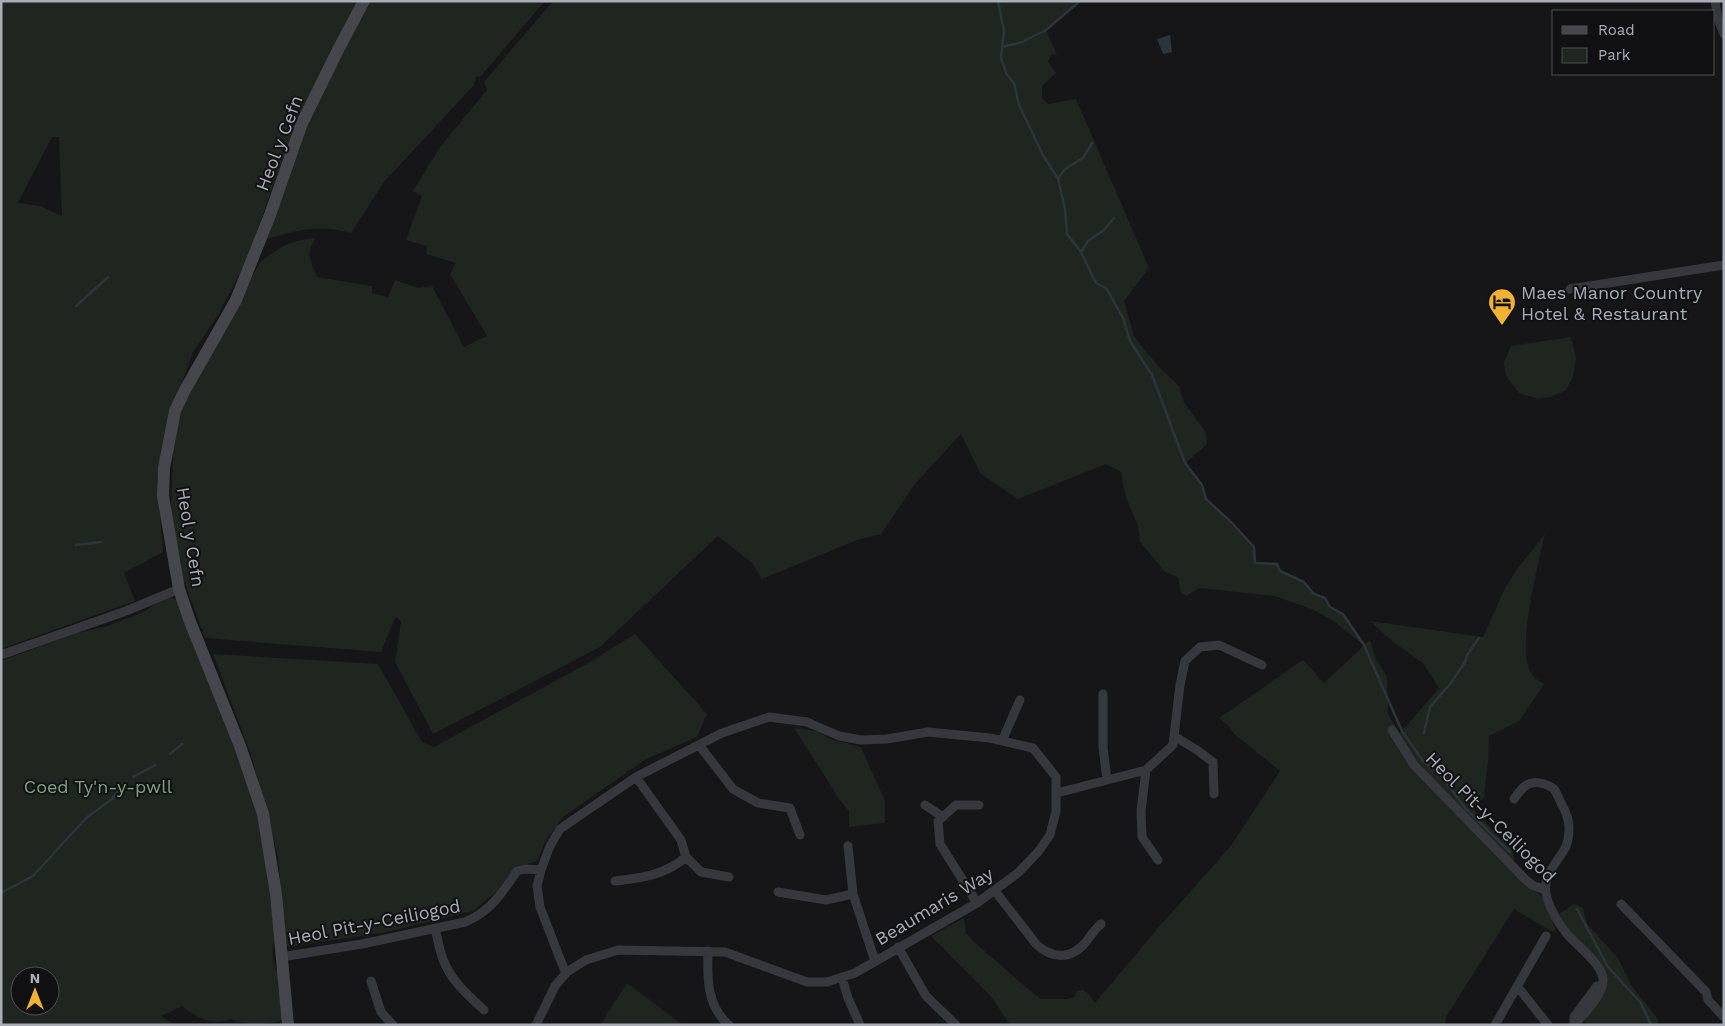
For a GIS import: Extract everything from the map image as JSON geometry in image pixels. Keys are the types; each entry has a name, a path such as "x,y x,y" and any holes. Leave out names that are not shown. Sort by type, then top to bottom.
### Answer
{"street":[{"name":"Heol y Cefn","path":"288,1025 276,894 263,814 240,746 179,589 163,496 164,468 175,411 184,390 236,300 270,215 302,123 338,48 364,1"},
{"path":"1715,1 1718,19 1724,34"},
{"path":"1570,289 1724,265"},
{"path":"1,655 126,611 179,589"},
{"path":"1057,793 1146,770 1173,745 1180,685 1185,661 1200,647 1219,644 1262,665"},
{"path":"1103,694 1103,746 1107,780"},
{"path":"1002,741 1020,700"},
{"name":"Beaumaris Way","path":"536,1025 555,986 567,972 586,960 618,950 725,952 807,982 827,982 855,973 977,903 1018,873 1038,852 1050,835 1056,811 1056,777 1032,748 990,738 928,732 887,739 861,740 839,736 807,722 768,717 722,734 700,745"},
{"name":"Heol Pit-y-Ceiliogod","path":"1392,730 1414,765 1525,879 1532,885 1545,890 1560,925 1599,968 1604,980 1602,989 1574,1025"},
{"path":"1174,736 1213,762 1214,794"},
{"path":"567,972 550,936 540,907 537,886 540,870 550,846 560,829 636,777 700,745 733,789 758,803 790,808 800,835"},
{"path":"1146,770 1141,810 1142,837 1158,860"},
{"path":"636,777 681,840 686,857 701,872 729,878"},
{"path":"1514,799 1520,789 1529,783 1538,782 1554,790 1564,809 1569,826 1568,838 1565,849 1549,872 1545,890"},
{"path":"925,805 943,817"},
{"path":"977,903 940,844 938,821 956,805 979,805"},
{"path":"848,846 853,894 875,961"},
{"path":"615,881 625,875 655,875 665,872 686,857"},
{"name":"Heol Pit-y-Ceiliogod","path":"281,957 362,944 435,929 477,917 502,893 517,871 525,868 540,870"},
{"path":"995,891 1036,944 1051,955 1071,954 1085,943 1090,929 1101,924"},
{"path":"778,892 826,900 853,894"},
{"path":"1621,904 1706,992 1708,1000 1724,1017"},
{"path":"435,929 448,970 456,982 484,1010"},
{"path":"1495,1025 1546,936"},
{"path":"898,947 926,996 956,1025"},
{"path":"708,951 710,993 715,1007 729,1025"},
{"path":"842,978 848,998 860,1025"},
{"path":"375,984 381,1012 393,1025"},
{"path":"1517,986 1548,1025"},
{"path":"1574,1025 1574,1016 1597,986"}],"green space":[{"path":"1,1 358,1 302,109 247,260 218,315 193,352 165,430 157,481 163,552 124,573 135,601 1,649","holes":["52,137 59,137 62,216 40,206 18,203"]},
{"path":"371,1 545,1 481,76 476,77 474,85 384,182 351,233 339,230 309,229 267,239 311,115"},
{"path":"553,1 1080,1 1046,30 1057,55 1052,54 1048,62 1056,73 1042,86 1042,98 1048,104 1076,99 1149,268 1124,301 1134,336 1158,366 1179,386 1184,402 1206,433 1207,444 1185,464 1202,485 1206,499 1254,547 1255,563 1277,564 1280,571 1304,582 1314,594 1325,598 1330,607 1343,614 1364,645 1332,620 1312,609 1274,596 1199,588 1186,596 1181,593 1178,577 1165,572 1140,542 1138,526 1125,495 1121,472 1106,464 1018,499 981,474 961,434 915,484 881,534 857,540 762,579 752,563 718,536 600,647 433,734 395,662 401,622 396,616 381,652 205,638 181,572 171,511 173,454 177,424 186,398 260,262 286,245 299,240 316,238 311,248 310,257 317,277 372,286 372,293 388,297 395,280 418,288 432,286 464,347 487,336 450,274 456,263 426,254 427,246 406,240 422,196 413,191 440,147 487,90 484,82"},
{"path":"1571,337 1576,358 1573,377 1565,391 1538,399 1519,393 1506,376 1504,362 1511,346"},
{"path":"1545,534 1529,608 1526,650 1528,666 1534,677 1544,684 1519,721 1489,736 1484,797 1474,810 1502,840 1512,847 1517,874 1542,897 1556,929 1553,932 1514,909 1446,1017 1445,1025 1010,1025 993,999 931,936 964,918 966,933 973,941 1041,999 1067,999 1075,997 1077,991 1083,990 1090,995 1095,1003 1230,847 1280,771 1233,733 1229,726 1219,718 1303,660 1324,683 1370,640 1376,659 1387,677 1388,714 1399,733 1439,688 1423,663 1393,642 1370,621 1483,637 1505,588"},
{"name":"Coed Ty'n-y-pwll","path":"171,597 178,600 224,716 257,812 266,855 275,938 273,956 274,966 278,973 282,1017 277,1022 259,1024 247,1024 231,1019 217,1022 205,1020 182,1006 161,1016 175,1025 1,1025 1,661 74,634 107,626 142,613"},
{"path":"635,634 707,714 697,737 646,759 563,817 546,840 537,861 515,867 496,892 473,911 387,932 288,947 285,935 278,856 251,755 213,654 378,664 422,742 434,747 590,662"},
{"path":"794,728 817,731 830,739 861,747 885,801 885,823 849,827 849,811"},
{"path":"1574,904 1583,908 1587,924 1618,958 1631,985 1658,1019 1658,1025 1587,1025 1584,1021 1605,991 1607,983 1603,968 1574,937 1559,914"},
{"path":"627,983 683,1025 600,1025"}],"shaded area":[{"path":"1170,35 1172,52 1163,54 1157,39"}],"waterway":[{"path":"998,1 1004,31 1001,58 1007,75 1014,83 1019,105 1043,155 1058,179 1065,209 1067,234 1081,252 1096,283 1106,288 1123,318 1130,341 1152,375 1185,463 1202,485 1206,499 1254,547 1255,563 1277,564 1280,571 1304,582 1314,594 1325,598 1330,607 1343,614 1364,645 1402,731 1423,761 1440,774 1466,809 1510,852"},
{"path":"1002,47 1022,42 1046,30 1080,1"},
{"path":"1058,179 1065,169 1083,158 1092,143"},
{"path":"1081,252 1088,241 1103,231 1114,218"},
{"path":"76,306 108,277"},
{"path":"76,545 101,542"},
{"path":"1424,733 1430,707 1451,683 1479,638"},
{"path":"170,754 182,744"},
{"path":"133,777 155,765"},
{"path":"1,893 33,876 86,818 112,799 123,784"},
{"path":"1577,909 1608,967 1641,1003 1651,1025"}],"place":[{"name":"Maes Manor Country Hotel & Restaurant","path":"1502,326"}]}
